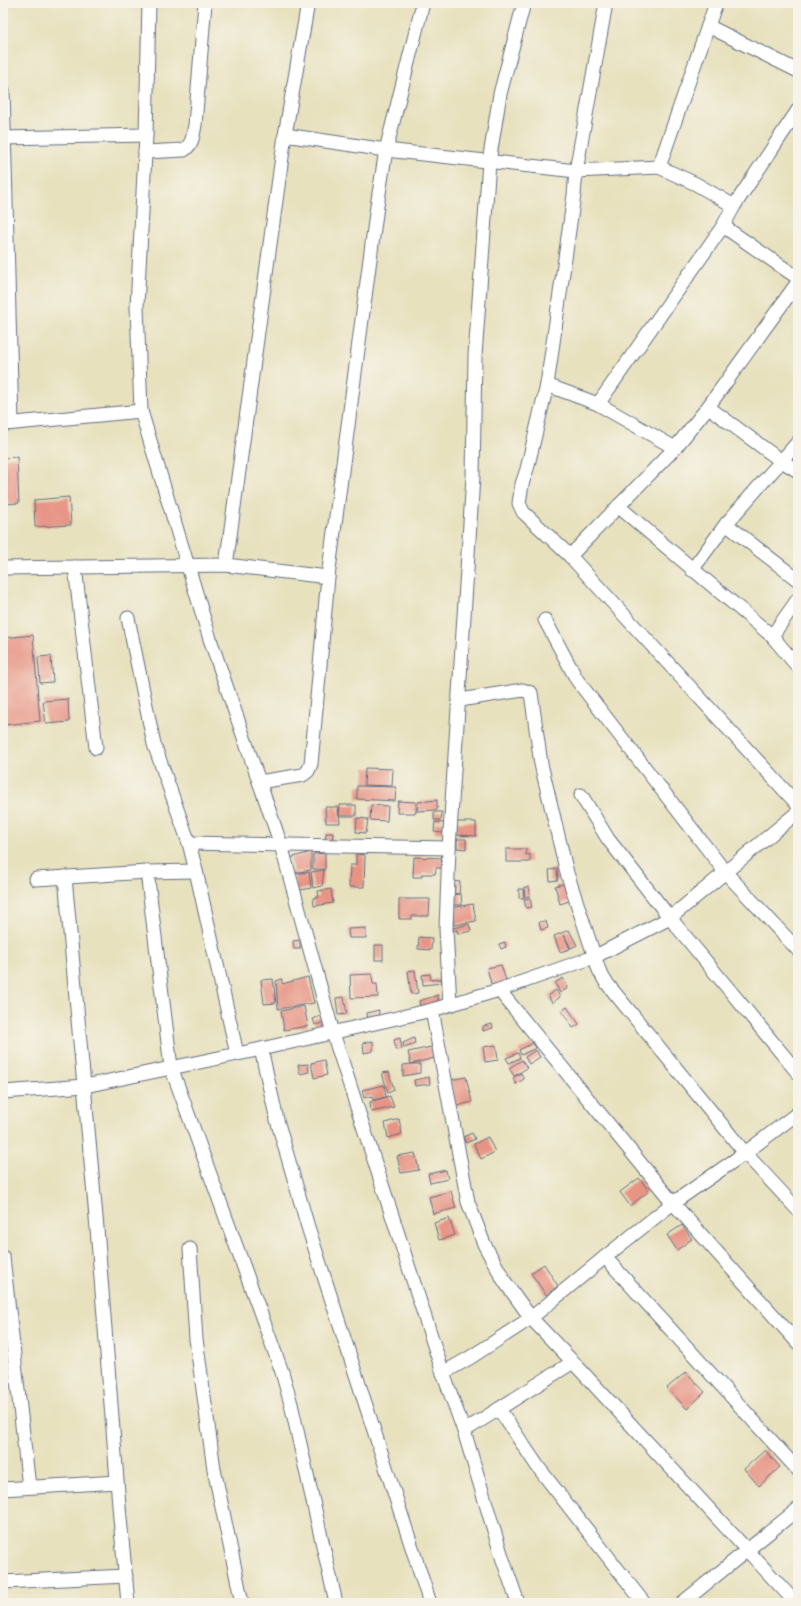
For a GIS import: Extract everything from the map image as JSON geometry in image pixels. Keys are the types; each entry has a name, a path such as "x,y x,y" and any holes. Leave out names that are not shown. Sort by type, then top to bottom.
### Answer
{"street":[{"path":"149,3 146,135 137,307 141,411 210,639 281,845 333,1033 443,1373 464,1431 502,1557 518,1603"},
{"path":"145,152 184,150 192,142 195,125 204,3"},
{"path":"226,565 285,135 308,3"},
{"path":"259,782 303,775 308,771 310,764 328,577 377,206 386,150 423,3"},
{"path":"450,1004 446,929 449,848 460,700 473,477 476,356 489,162 500,94 524,3"},
{"path":"606,3 576,171 574,195 547,385 522,484 519,503 523,512 570,556 798,806"},
{"path":"659,167 716,3"},
{"path":"708,26 798,71"},
{"path":"3,91 7,423 141,411"},
{"path":"598,404 723,226 734,206 796,120"},
{"path":"4,138 146,135"},
{"path":"285,135 386,150 576,171 659,167 696,184 734,206"},
{"path":"723,226 798,278"},
{"path":"570,556 675,448 708,407 798,282"},
{"path":"547,385 598,404 675,448"},
{"path":"708,407 780,460 798,471"},
{"path":"692,570 726,524 780,460 798,442"},
{"path":"618,506 772,636 798,667"},
{"path":"726,524 798,580"},
{"path":"3,568 226,565 328,577"},
{"path":"76,567 96,748"},
{"path":"772,636 798,599"},
{"path":"128,618 154,744 189,844 237,1054"},
{"path":"545,620 577,680 726,873 798,950"},
{"path":"460,700 523,690 531,693 541,764 567,874 594,956 605,981 745,1153 798,1210"},
{"path":"581,795 608,839 670,918 798,1073"},
{"path":"3,1092 84,1086 333,1033 432,1010 498,990 594,956 670,918 798,812"},
{"path":"189,844 449,848"},
{"path":"36,879 147,872 196,871"},
{"path":"147,872 171,1067 282,1372 291,1404 336,1603"},
{"path":"65,877 128,1603"},
{"path":"498,990 673,1204 798,1343"},
{"path":"432,1010 468,1202 484,1244 505,1282 531,1318 574,1362 796,1603"},
{"path":"261,1049 277,1120 308,1226 430,1603"},
{"path":"443,1373 471,1357 531,1318 605,1257 673,1204 798,1113"},
{"path":"190,1249 196,1339 214,1469 242,1603"},
{"path":"3,1257 29,1487"},
{"path":"605,1257 798,1470"},
{"path":"464,1431 574,1362"},
{"path":"499,1409 538,1467 644,1603"},
{"path":"3,1489 117,1482"},
{"path":"687,1602 746,1550 798,1509"},
{"path":"3,1582 126,1576"}],"building":[{"path":"17,457 19,503 3,504 3,458"},
{"path":"69,497 71,525 35,527 34,500"},
{"path":"33,635 40,721 4,725 3,638"},
{"path":"51,656 53,682 40,683 38,657"},
{"path":"68,699 69,722 46,724 43,701"},
{"path":"365,768 393,769 392,786 364,785"},
{"path":"357,786 396,787 395,801 357,799"},
{"path":"437,800 437,810 417,811 418,802"},
{"path":"398,801 416,802 416,813 397,813"},
{"path":"340,805 356,805 356,816 339,816"},
{"path":"371,805 388,806 387,821 370,820"},
{"path":"325,807 338,807 340,823 326,823"},
{"path":"434,812 442,812 441,820 434,820"},
{"path":"357,818 368,819 366,833 356,832"},
{"path":"435,822 444,823 443,833 434,832"},
{"path":"457,822 476,822 476,836 457,835"},
{"path":"326,833 333,833 332,844 325,843"},
{"path":"457,839 466,839 466,849 457,848"},
{"path":"506,849 526,849 526,855 530,854 530,862 506,862"},
{"path":"311,852 311,870 293,873 290,858"},
{"path":"325,853 325,869 313,869 313,854"},
{"path":"356,854 365,855 364,887 349,887 350,865 356,865"},
{"path":"414,857 442,858 442,868 436,868 435,874 422,874 422,877 413,877"},
{"path":"557,869 558,880 550,881 549,870"},
{"path":"324,870 322,886 313,888 311,872"},
{"path":"309,872 311,888 296,891 294,874"},
{"path":"453,881 460,882 459,894 452,893"},
{"path":"567,883 572,900 560,904 555,886"},
{"path":"524,887 529,887 530,896 525,897"},
{"path":"331,889 333,903 314,906 313,898 319,897 318,891"},
{"path":"519,889 523,889 524,898 519,898"},
{"path":"461,894 462,905 453,905 452,895"},
{"path":"530,898 532,907 526,908 524,899"},
{"path":"399,899 430,899 429,916 412,916 412,919 399,919"},
{"path":"473,904 476,921 454,925 451,908"},
{"path":"546,921 548,928 541,930 539,922"},
{"path":"469,924 471,931 458,934 457,930 453,931 453,928"},
{"path":"366,928 366,938 349,938 348,929"},
{"path":"569,930 577,945 571,948 564,935 570,949 560,952 554,936"},
{"path":"419,937 432,938 431,950 418,949"},
{"path":"300,940 300,949 294,949 293,941"},
{"path":"505,942 506,947 501,949 499,944"},
{"path":"375,945 383,945 383,960 375,960"},
{"path":"501,965 507,983 492,987 487,968"},
{"path":"415,970 418,993 411,994 408,971"},
{"path":"372,974 373,984 377,984 378,997 351,998 350,975"},
{"path":"430,974 431,980 441,979 442,983 423,985 422,975"},
{"path":"308,977 314,1003 278,1009 276,981 282,979 282,984"},
{"path":"563,978 568,988 560,993 555,983"},
{"path":"273,979 276,1003 264,1004 261,980"},
{"path":"556,990 560,997 552,1003 548,995"},
{"path":"438,995 439,1008 421,1010 419,1001"},
{"path":"344,997 347,1014 338,1015 336,998"},
{"path":"304,1006 308,1026 284,1030 281,1011"},
{"path":"567,1007 579,1024 573,1028 562,1011"},
{"path":"379,1010 378,1019 368,1022 367,1013"},
{"path":"323,1015 325,1022 315,1025 313,1019"},
{"path":"492,1024 493,1028 483,1031 483,1026"},
{"path":"400,1038 402,1049 396,1050 394,1040"},
{"path":"414,1038 415,1044 404,1048 403,1043"},
{"path":"373,1041 373,1051 364,1053 363,1043"},
{"path":"533,1043 536,1048 521,1055 519,1050"},
{"path":"496,1045 498,1060 485,1062 483,1047"},
{"path":"436,1046 438,1057 411,1064 408,1052"},
{"path":"536,1050 540,1057 529,1064 525,1057"},
{"path":"518,1053 520,1058 509,1063 506,1058"},
{"path":"324,1060 327,1075 314,1078 311,1063"},
{"path":"522,1060 527,1068 514,1076 509,1068"},
{"path":"308,1064 309,1072 300,1074 298,1065"},
{"path":"420,1064 420,1073 403,1076 403,1065"},
{"path":"389,1072 394,1090 388,1093 382,1073"},
{"path":"521,1073 524,1079 516,1084 513,1078"},
{"path":"429,1077 430,1084 415,1086 414,1080"},
{"path":"466,1077 472,1102 454,1107 450,1080"},
{"path":"384,1085 386,1097 373,1100 372,1096 364,1098 362,1090"},
{"path":"390,1096 394,1107 371,1112 370,1102"},
{"path":"399,1119 402,1134 388,1138 385,1123"},
{"path":"472,1133 475,1139 466,1143 463,1137"},
{"path":"488,1137 495,1152 481,1159 474,1144"},
{"path":"415,1153 419,1170 401,1173 397,1156"},
{"path":"446,1170 448,1179 430,1183 428,1174"},
{"path":"639,1178 649,1191 630,1206 620,1192"},
{"path":"451,1191 456,1208 433,1214 429,1197"},
{"path":"449,1218 455,1235 439,1240 434,1223"},
{"path":"682,1225 692,1239 677,1250 667,1235"},
{"path":"544,1264 558,1286 546,1295 531,1273"},
{"path":"686,1372 705,1392 687,1409 667,1388"},
{"path":"765,1450 780,1467 759,1486 744,1469"}]}
